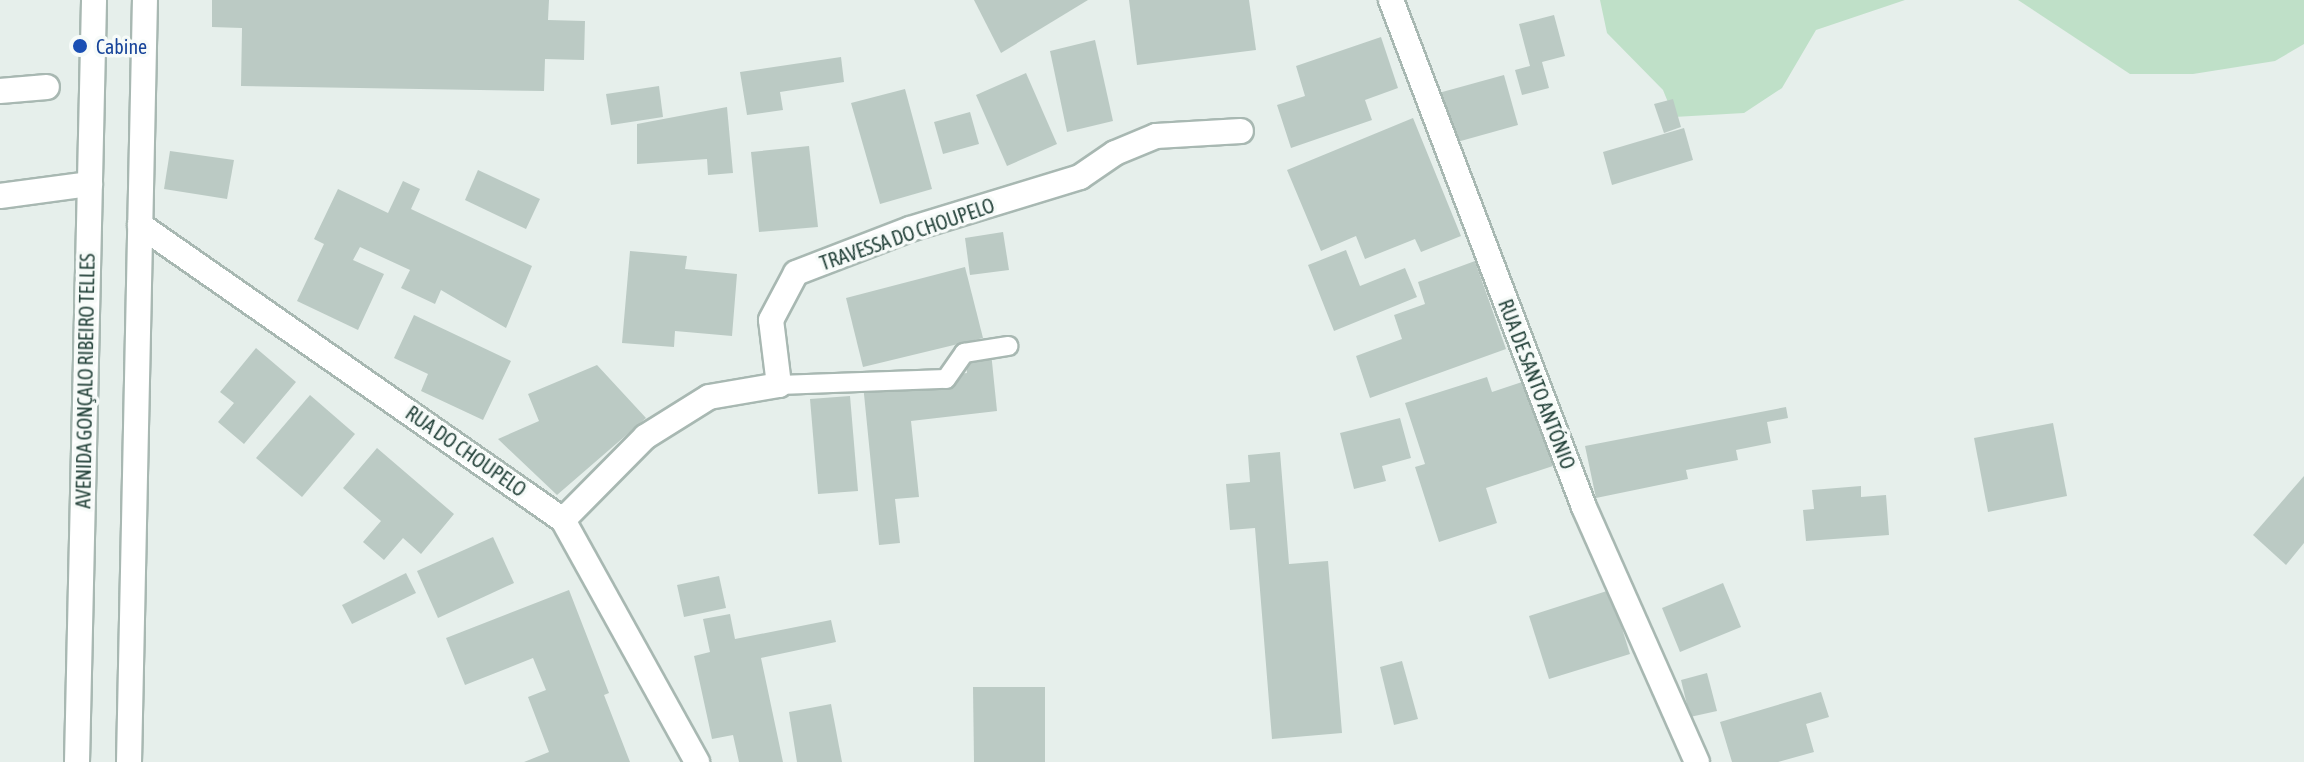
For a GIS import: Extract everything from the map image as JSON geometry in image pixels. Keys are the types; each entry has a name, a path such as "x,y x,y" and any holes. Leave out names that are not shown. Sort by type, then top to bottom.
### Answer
{"street":[{"name":"AVENIDA GONÇALO RIBEIRO TELLES","path":"77,762 94,0"},
{"path":"129,762 145,0"},
{"name":"RUA DE SANTO ANTÓNIO","path":"1391,0 1584,507 1697,762"},
{"path":"0,91 47,87"},
{"name":"TRAVESSA DO CHOUPELO","path":"779,385 771,320 796,273 910,229 1080,177 1115,153 1156,136 1241,131"},
{"path":"0,196 90,184"},
{"name":"RUA DO CHOUPELO","path":"140,225 563,520 697,762"},
{"path":"563,520 645,437 709,397 779,385"}],"lane":[{"path":"779,385 946,379 964,353 1008,346"}],"green space":[{"path":"1600,0 1905,0 1816,30 1782,88 1744,113 1674,117 1663,90 1607,33"},
{"path":"2018,0 2304,0 2304,44 2275,61 2193,74 2130,74"}],"building":[{"path":"212,0 549,0 548,20 585,21 584,60 545,59 544,91 241,86 242,28 212,27"},
{"path":"974,0 1088,0 1001,53"},
{"path":"1129,0 1249,0 1256,50 1137,65"},
{"path":"1554,15 1565,56 1542,62 1549,88 1522,95 1515,70 1530,66 1519,24"},
{"path":"1381,37 1398,88 1365,100 1372,120 1291,148 1277,105 1305,96 1296,66"},
{"path":"1095,40 1113,121 1067,132 1050,51"},
{"path":"841,57 844,82 780,92 783,110 747,115 740,72"},
{"path":"1026,73 1057,144 1007,166 976,95"},
{"path":"1504,75 1518,125 1450,144 1435,94"},
{"path":"659,86 663,117 611,125 606,94"},
{"path":"905,89 932,189 880,204 851,103"},
{"path":"1673,99 1681,127 1664,133 1654,104"},
{"path":"727,107 733,173 708,175 707,159 637,164 637,124"},
{"path":"970,112 979,144 943,154 934,122"},
{"path":"1413,118 1461,236 1421,252 1415,239 1365,259 1356,236 1321,251 1287,170"},
{"path":"1684,128 1693,160 1612,185 1603,152"},
{"path":"809,146 818,227 759,232 751,152"},
{"path":"170,151 234,160 227,199 164,189"},
{"path":"478,170 540,199 526,229 465,200"},
{"path":"403,181 420,189 411,209 532,266 506,328 441,290 435,304 401,288 410,270 360,247 353,260 384,274 358,330 297,301 324,244 314,239 338,189 388,213"},
{"path":"1003,232 1009,270 970,275 965,238"},
{"path":"1346,250 1360,286 1405,268 1417,297 1334,331 1308,265"},
{"path":"630,251 687,256 685,269 737,274 732,336 675,331 674,347 622,343"},
{"path":"1475,261 1506,349 1370,398 1356,356 1402,339 1394,315 1425,304 1418,282"},
{"path":"965,267 983,338 863,367 846,298"},
{"path":"414,315 511,361 483,420 421,391 428,374 394,358"},
{"path":"256,348 296,382 244,444 218,422 234,403 220,392"},
{"path":"991,352 997,411 911,421 919,497 895,499 900,543 879,545 863,384 967,373 965,355"},
{"path":"597,365 646,418 557,495 498,439 539,421 528,394"},
{"path":"1487,377 1492,392 1525,381 1553,466 1486,488 1497,523 1439,542 1415,467 1425,464 1405,403"},
{"path":"310,395 355,434 302,497 256,458"},
{"path":"850,396 858,491 818,494 810,399"},
{"path":"1786,407 1788,418 1767,422 1771,443 1736,450 1738,460 1686,470 1688,479 1596,498 1585,446"},
{"path":"1400,418 1411,458 1382,466 1386,481 1354,489 1340,433"},
{"path":"2053,423 2067,496 1988,512 1974,438"},
{"path":"377,448 454,514 421,554 403,538 384,560 363,542 381,521 343,488"},
{"path":"1280,452 1289,564 1328,561 1342,733 1272,739 1255,528 1230,530 1226,484 1250,482 1248,455"},
{"path":"2304,476 2304,543 2286,565 2253,535"},
{"path":"1861,486 1861,497 1886,495 1889,535 1806,541 1803,510 1814,509 1812,490"},
{"path":"493,537 514,583 438,618 417,571"},
{"path":"406,573 416,593 352,624 342,605"},
{"path":"719,576 726,608 684,617 677,585"},
{"path":"1723,583 1741,627 1680,652 1662,608"},
{"path":"569,590 609,693 604,695 630,762 524,762 549,752 528,697 546,690 533,658 465,685 446,638"},
{"path":"1610,590 1630,654 1549,679 1529,616"},
{"path":"730,614 735,639 831,620 836,642 761,658 783,762 739,762 733,735 712,739 694,656 710,652 703,619"},
{"path":"1402,661 1418,719 1394,725 1380,667"},
{"path":"1707,673 1717,711 1690,717 1681,680"},
{"path":"973,687 1045,687 1045,762 974,762"},
{"path":"1821,692 1829,717 1806,724 1814,752 1778,762 1732,762 1720,722"},
{"path":"831,704 842,762 797,762 789,712"}],"place":[{"name":"Cabine","path":"80,46"}]}
